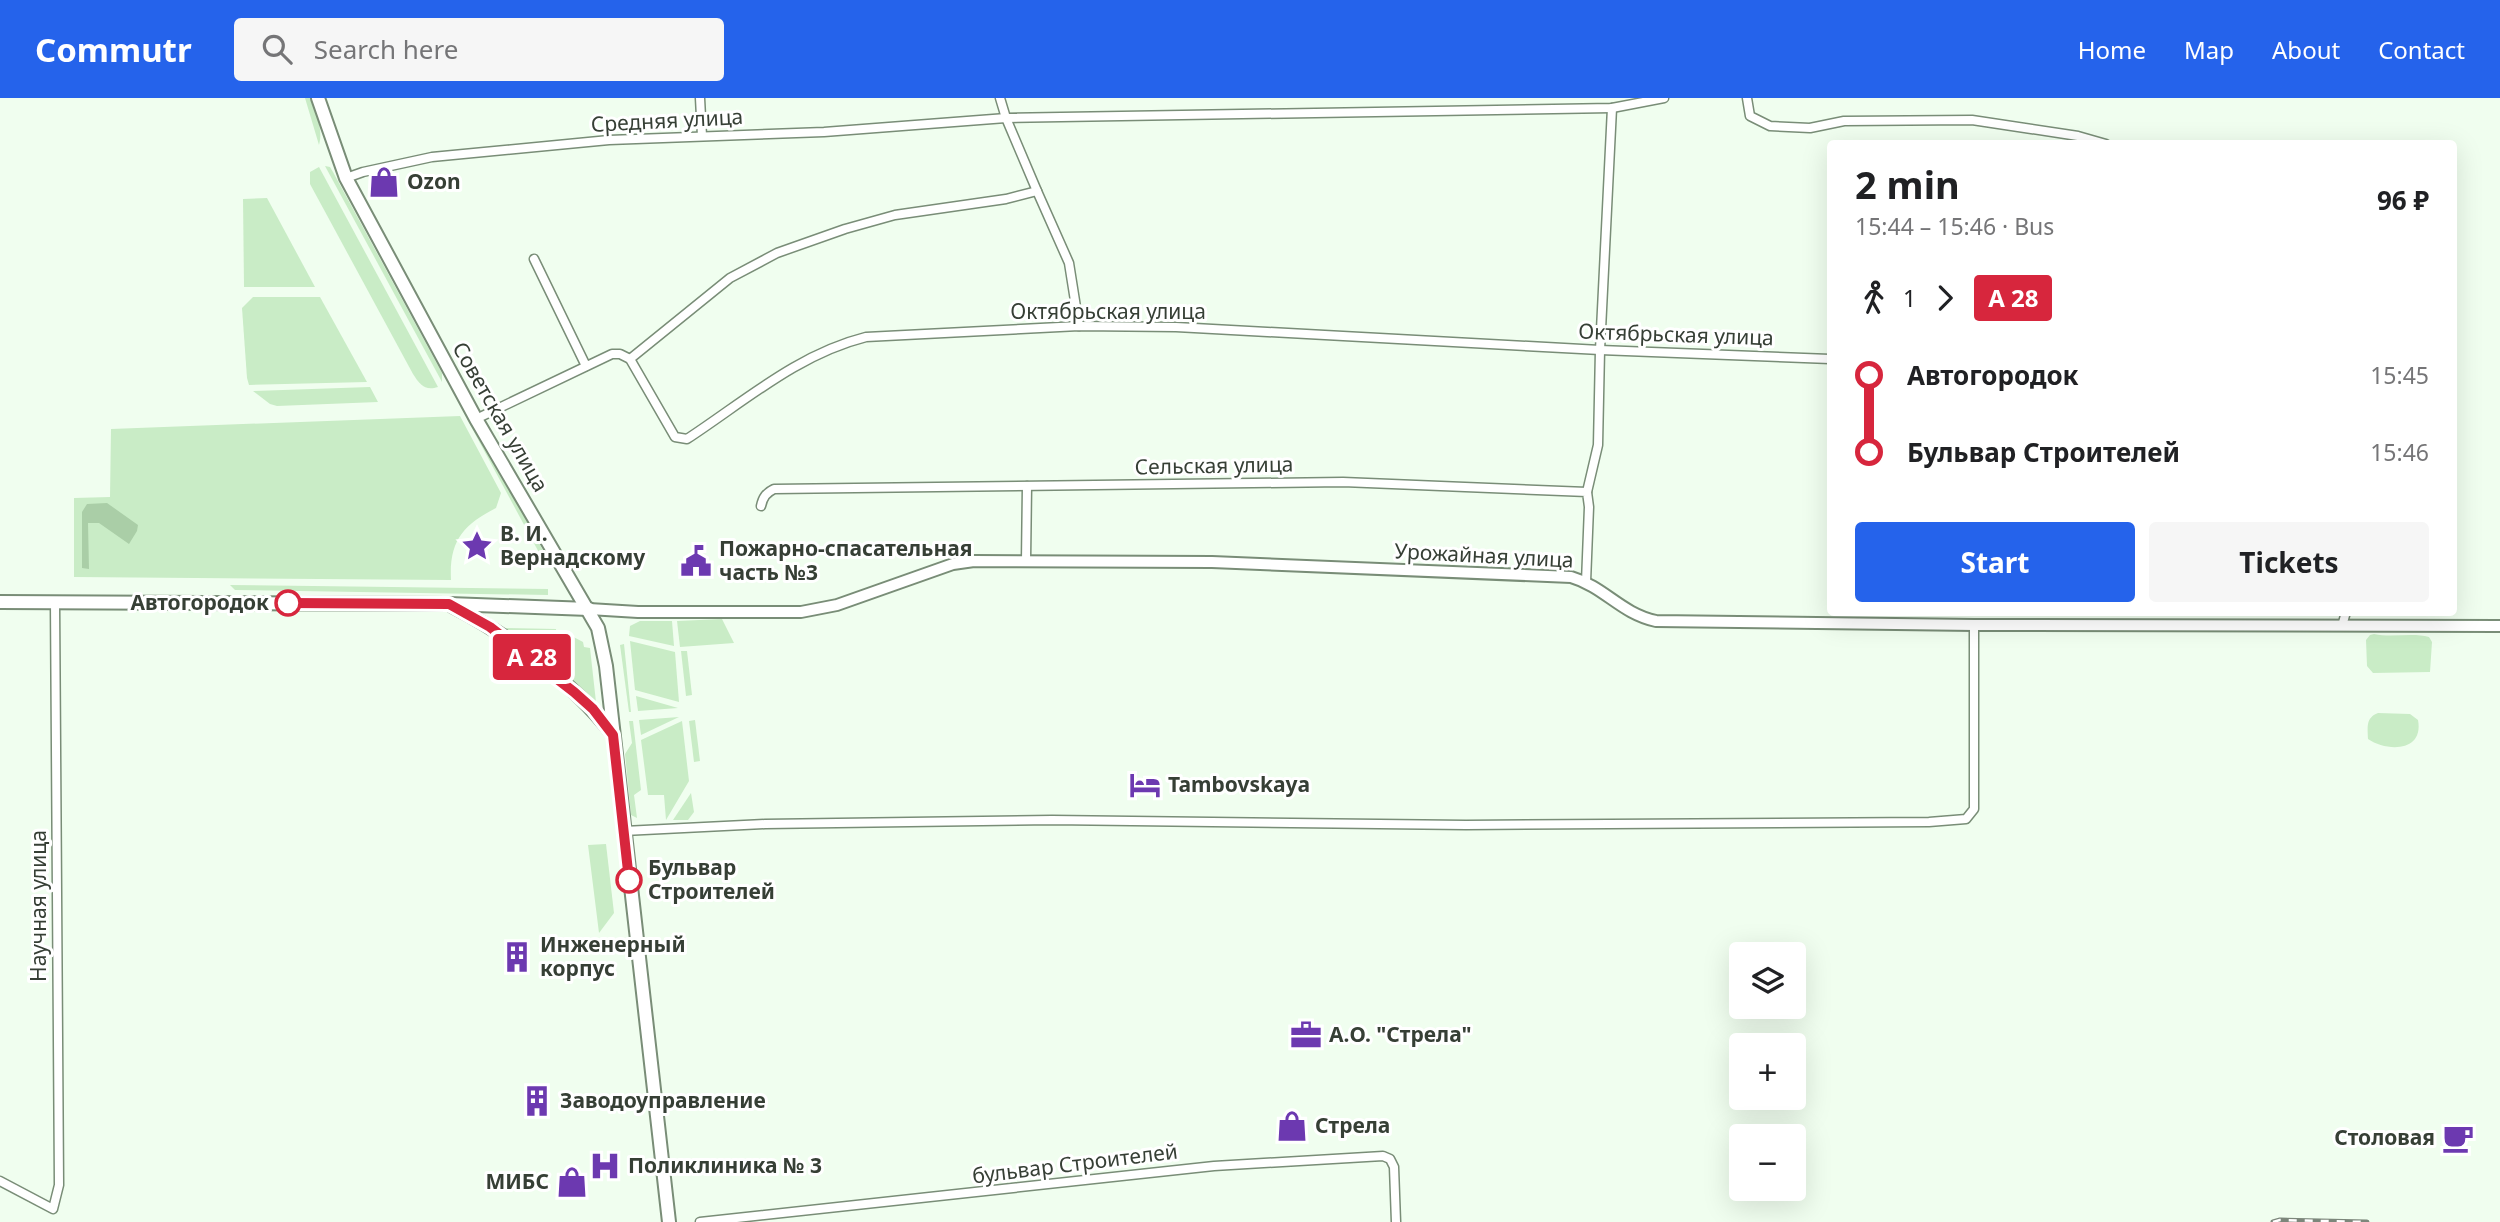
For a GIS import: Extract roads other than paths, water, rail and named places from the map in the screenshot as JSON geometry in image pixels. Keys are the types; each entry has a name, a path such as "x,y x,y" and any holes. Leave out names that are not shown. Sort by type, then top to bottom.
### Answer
{"main road":[{"name":"Советская улица","path":"318,98 346,178 476,419 589,609 602,642 669,1222"},
{"path":"0,602 449,604 589,609"},
{"path":"449,604 484,623 520,648 585,701 613,735"}],"street":[{"path":"700,98 702,136"},
{"path":"1000,98 1006,118 1069,264 1079,326"},
{"name":"Средняя улица","path":"346,178 432,157 609,140 824,132 1006,118 1612,107 1664,98"},
{"path":"1746,98 1750,116 1770,126 1810,128 1844,121 1972,120 2092,140"},
{"path":"1586,582 1589,507 1587,492 1598,445 1612,107"},
{"path":"476,419 612,354 620,354 630,359 730,278 777,253 895,215 1006,199 1037,191"},
{"path":"534,259 586,366"},
{"name":"Октябрьская улица","path":"630,359 675,437 687,439 776,377 812,356 838,344 866,337 1079,326 1175,327 1600,350 1827,359"},
{"name":"Сельская улица","path":"761,506 767,492 774,489 1343,482 1587,492"},
{"path":"1026,561 1027,486"},
{"name":"Урожайная улица","path":"589,609 638,612 800,612 836,605 953,564 974,561 1026,561 1225,563 1571,577 1586,582 1639,618 1656,621 1974,625 2500,626"},
{"name":"Научная улица","path":"0,1181 53,1209 59,1185 55,602"},
{"path":"2342,626 2345,616"},
{"path":"624,831 765,824 1052,820 1466,825 1929,822 1966,819 1974,809 1974,625"},
{"name":"бульвар Строителей","path":"700,1222 1214,1166 1383,1156 1390,1158 1394,1167 1396,1222"}],"railway":[{"path":"2273,1222 2367,1222"}],"place":[{"name":"Ozon","path":"384,182"},
{"name":"В. И. Вернадскому","path":"477,546"},
{"name":"Пожарно-спасательная часть №3","path":"696,561"},
{"name":"Автогородок","path":"288,603"},
{"name":"Tambovskaya","path":"1145,785"},
{"name":"Бульвар Строителей","path":"629,880"},
{"name":"Инженерный корпус","path":"517,957"},
{"name":"А.О. \"Стрела\"","path":"1306,1035"},
{"name":"Заводоуправление","path":"537,1101"},
{"name":"Стрела","path":"1292,1126"},
{"name":"Столовая","path":"2458,1138"},
{"name":"Поликлиника № 3","path":"605,1166"},
{"name":"МИБС","path":"572,1182"}]}
